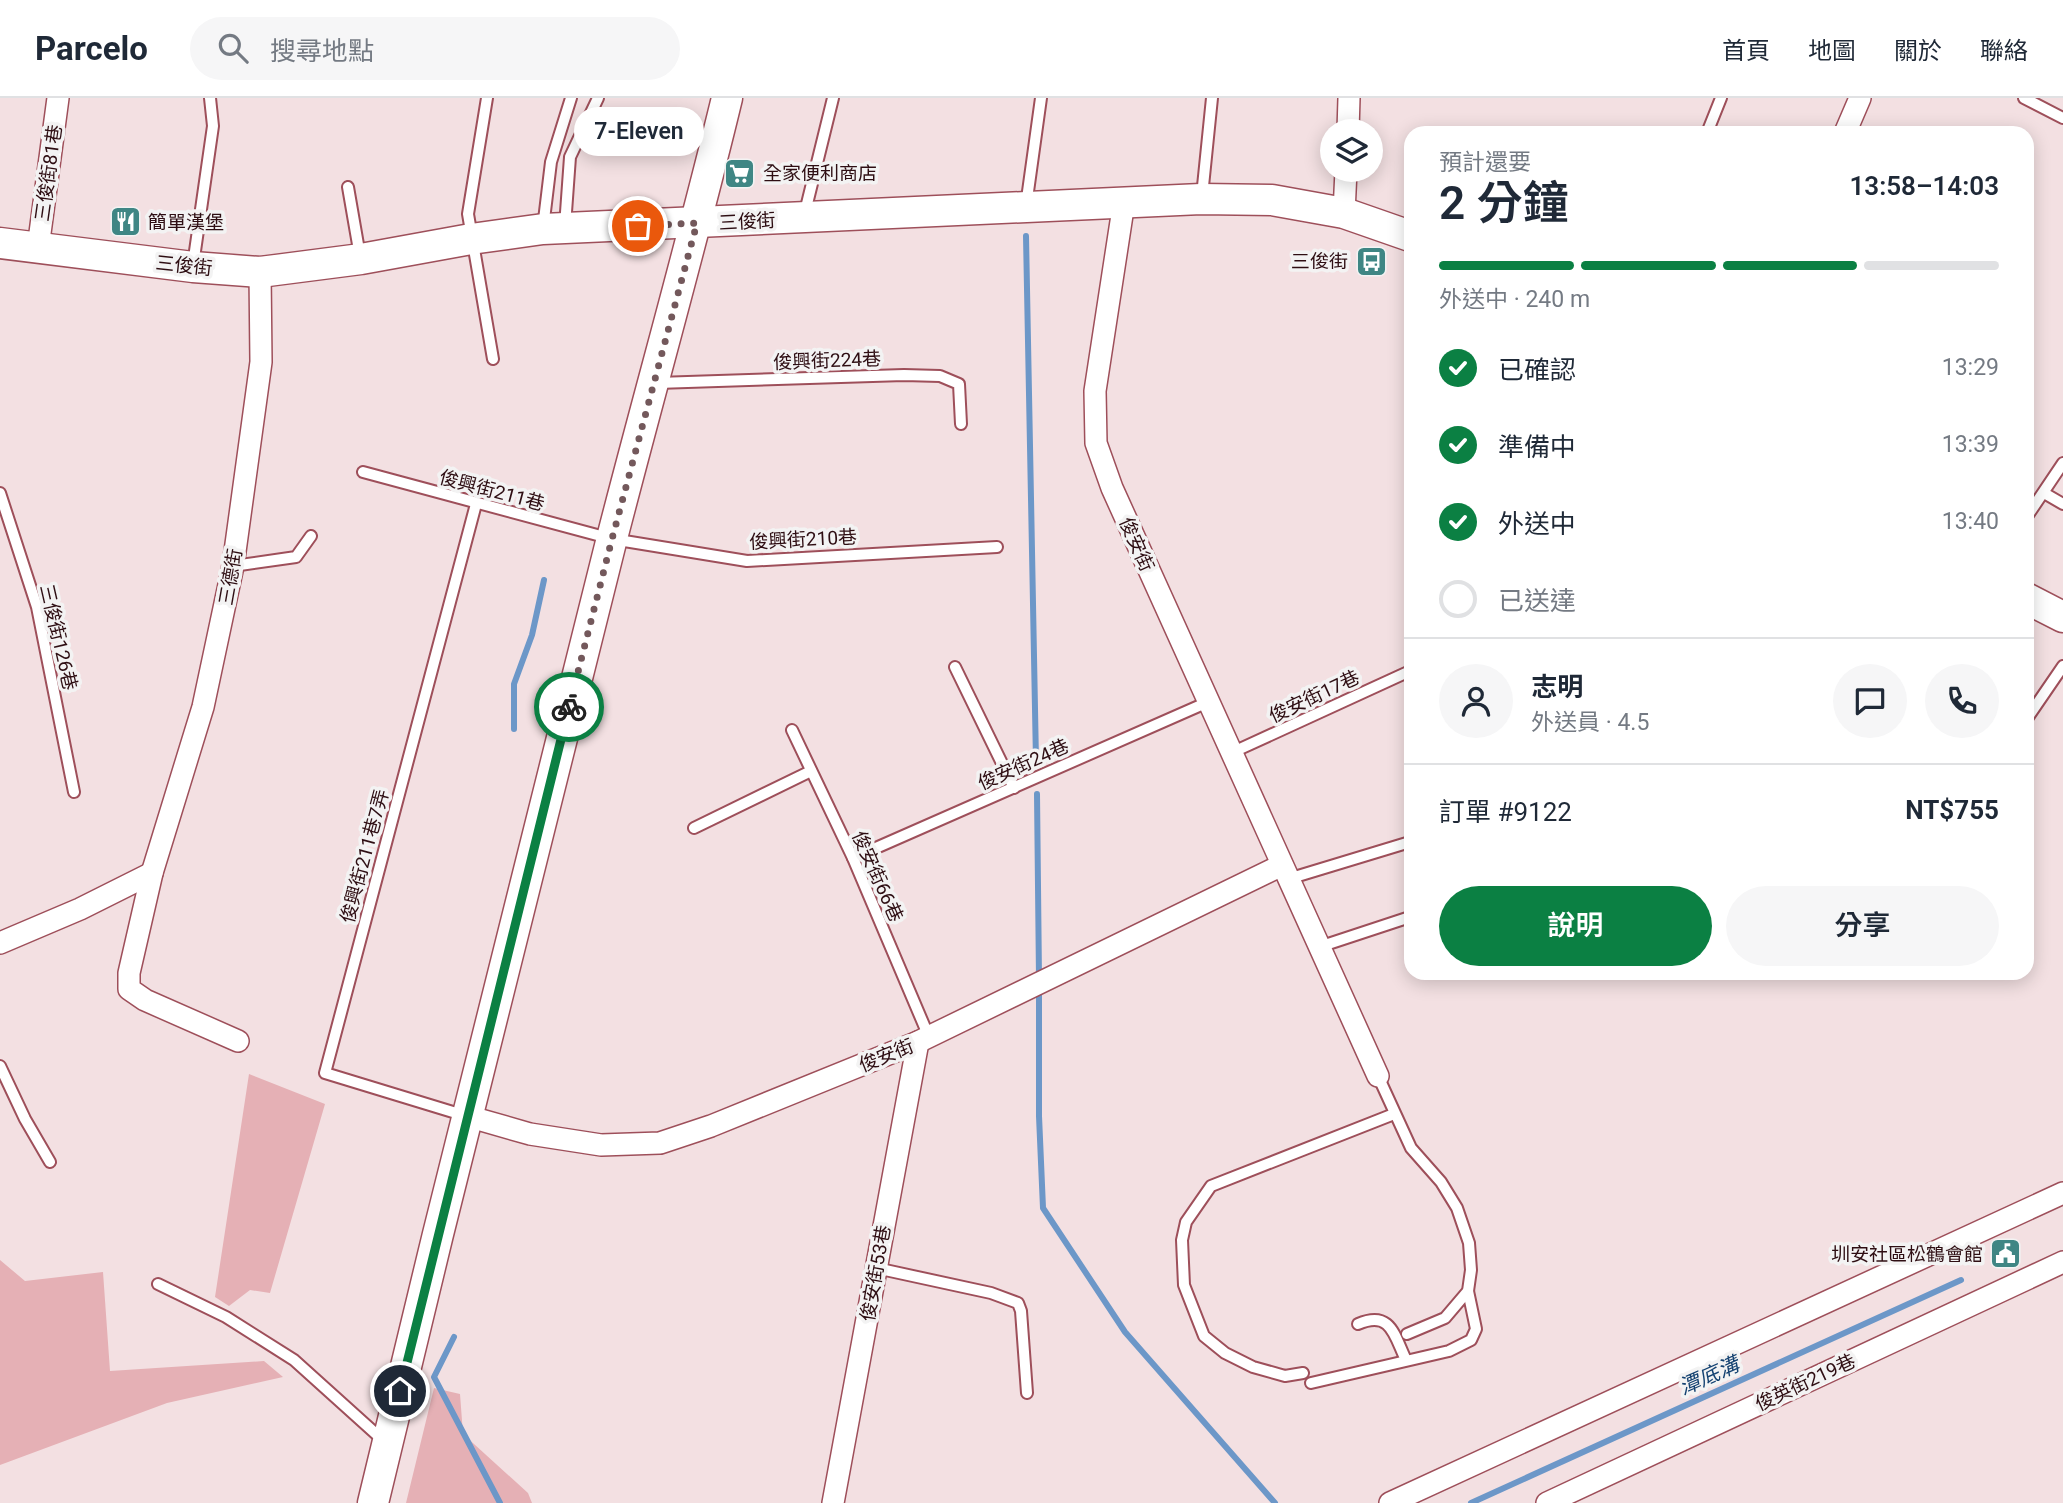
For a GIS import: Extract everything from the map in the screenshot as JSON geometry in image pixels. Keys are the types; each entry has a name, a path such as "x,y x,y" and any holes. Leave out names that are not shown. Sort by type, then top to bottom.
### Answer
{"street":[{"name":"三俊街81巷","path":"38,248 58,98"},
{"path":"373,1503 612,539 697,223 727,98"},
{"path":"1348,119 1349,98"},
{"path":"1848,126 1860,98"},
{"path":"1344,213 1345,182"},
{"name":"三俊街","path":"0,243 193,267 260,272 360,259 471,239 554,229 1202,199 1272,200 1344,213 1404,234"},
{"name":"俊安街","path":"1124,202 1095,391 1096,443 1112,488 1377,1076"},
{"name":"三德街","path":"238,1041 145,1000 129,989 129,973 152,873 204,707 233,566 261,362 260,272"},
{"path":"2034,602 2063,617"},
{"name":"俊安街","path":"467,1116 530,1134 601,1145 660,1143 711,1126 923,1040 1285,872"},
{"path":"0,943 80,909 152,873"},
{"name":"俊安街53巷","path":"833,1503 876,1268 923,1040"},
{"path":"1390,1503 2063,1193"},
{"name":"俊英街219巷","path":"1547,1503 2063,1262"}],"lane":[{"path":"193,267 213,126 210,98"},
{"path":"487,98 468,214 493,359"},
{"path":"554,229 551,162 571,98"},
{"path":"554,229 570,157 598,98"},
{"path":"803,218 834,98"},
{"path":"1026,207 1041,98"},
{"path":"1202,199 1212,98"},
{"path":"1710,126 1721,98"},
{"path":"2024,98 2063,118"},
{"path":"348,187 360,259"},
{"name":"俊興街224巷","path":"654,383 940,376 958,384 961,424"},
{"path":"2034,506 2063,463"},
{"name":"俊興街211巷","path":"363,472 612,539"},
{"name":"三俊街126巷","path":"0,493 37,607 74,792"},
{"path":"2043,493 2063,504"},
{"name":"俊興街211巷7弄","path":"467,1116 325,1073 476,504"},
{"path":"233,566 296,557 311,536"},
{"name":"俊興街210巷","path":"612,539 747,561 997,547"},
{"path":"2034,708 2063,666"},
{"path":"955,667 1014,788"},
{"name":"俊安街17巷","path":"1231,753 1404,674"},
{"name":"俊安街24巷","path":"853,859 1208,702"},
{"name":"俊安街66巷","path":"792,730 853,859 923,1040"},
{"path":"694,828 811,771"},
{"path":"1285,872 1404,843"},
{"path":"1319,947 1404,919"},
{"path":"0,1066 24,1119 50,1163"},
{"path":"1311,1383 1448,1351 1471,1340 1476,1329 1468,1290 1471,1270 1469,1243 1457,1208 1441,1182 1411,1148 1377,1076"},
{"path":"1303,1373 1285,1376 1253,1367 1225,1353 1204,1336 1184,1285 1182,1240 1186,1222 1211,1186 1394,1114"},
{"path":"876,1268 991,1293 1018,1303 1021,1311 1027,1393"},
{"path":"158,1284 226,1317 294,1360 347,1405 387,1444"},
{"path":"1407,1334 1445,1318 1468,1290"},
{"path":"1358,1324 1370,1319 1380,1319 1390,1326 1406,1360"}],"shaded area":[{"path":"249,1074 325,1104 270,1293 250,1290 229,1306 215,1297"},
{"path":"0,1260 25,1281 103,1272 110,1371 264,1361 283,1377 167,1403 0,1465"},
{"path":"434,1388 460,1394 463,1434 528,1493 532,1503 406,1503"}],"waterway":[{"path":"1026,236 1036,761"},
{"path":"514,729 514,684 532,635 544,580"},
{"path":"1037,794 1039,978"},
{"path":"1039,989 1039,1116 1043,1208 1125,1332 1275,1503"},
{"name":"潭底溝","path":"1471,1503 1961,1280"},
{"path":"454,1337 434,1377 500,1503"}],"way so far":[{"path":"569,707 697,223 638,226"}],"place":[{"name":"全家便利商店","path":"740,173"},
{"name":"簡單漢堡","path":"125,222"},
{"name":"7-Eleven","path":"638,226"},
{"name":"三俊街","path":"1371,261"},
{"name":"圳安社區松鶴會館","path":"2006,1254"}],"route":[{"path":"400,1391 569,707"}]}
